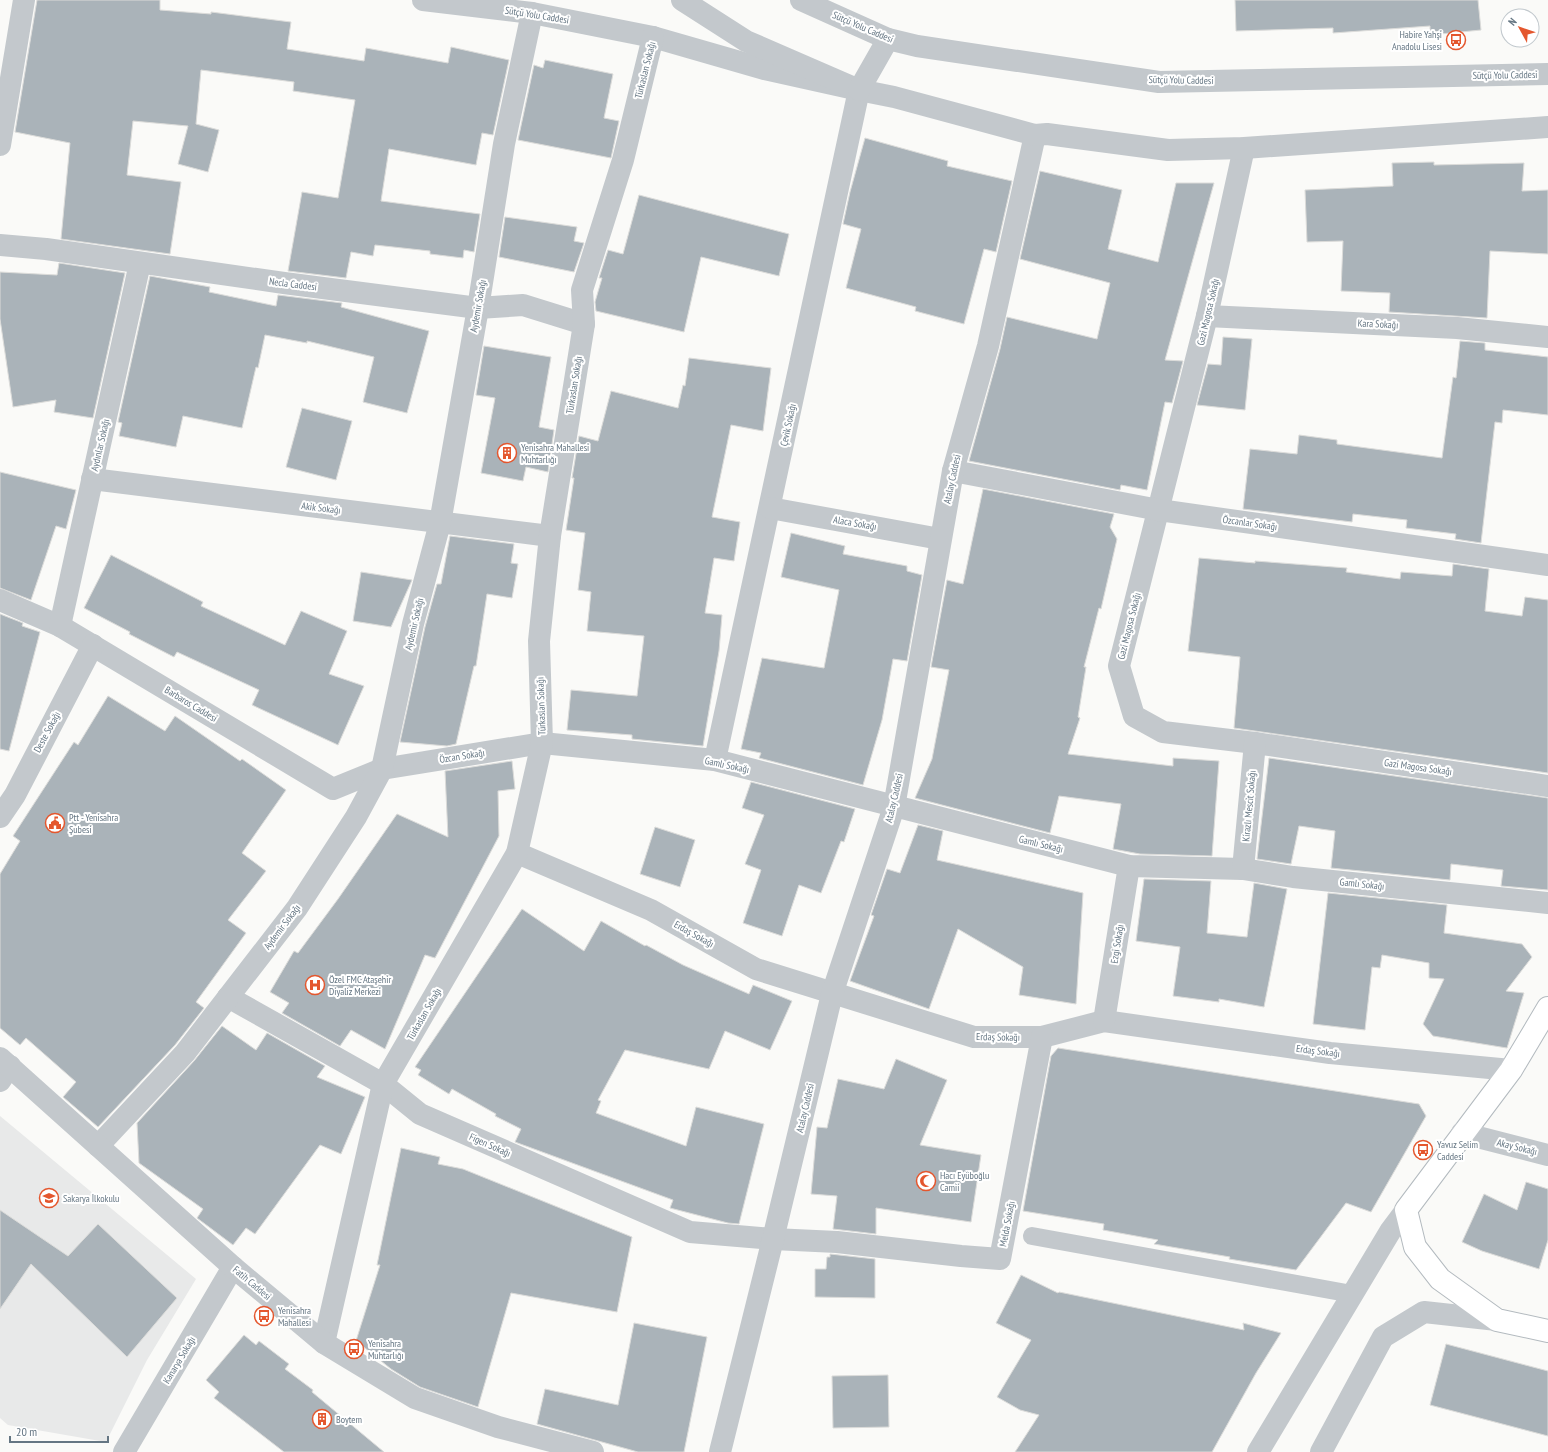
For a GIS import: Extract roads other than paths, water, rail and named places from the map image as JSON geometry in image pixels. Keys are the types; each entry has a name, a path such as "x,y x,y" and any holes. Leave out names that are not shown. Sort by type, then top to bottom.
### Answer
{"main road":[{"path":"1548,1008 1511,1070 1462,1133 1406,1210 1415,1247 1440,1278 1497,1320 1548,1331"}],"street":[{"path":"0,145 24,0"},
{"name":"Sütçü Yolu Caddesi","path":"423,0 532,13 653,37 764,69 894,97 1035,135 1047,134 1168,150 1244,148 1548,127"},
{"name":"Sütçü Yolu Caddesi","path":"682,0 746,41 859,90"},
{"name":"Sütçü Yolu Caddesi","path":"801,0 888,40 917,46 1159,82 1548,74"},
{"name":"Aydemir Sokağı","path":"98,1146 185,1052 297,908 356,817 382,769 414,624 440,523 478,308 504,144 532,13"},
{"name":"Türkaslan Sokağı","path":"324,1343 383,1084 518,853 542,743 539,641 550,536 584,324 582,290 623,160 653,37"},
{"name":"Çevik Sokağı","path":"715,760 859,90 888,40"},
{"name":"Atalay Caddesi","path":"720,1452 774,1239 832,994 894,807 953,471 988,346 1035,135"},
{"name":"Gazi Magosa Sokağı","path":"1244,148 1207,316 1119,666 1134,716 1163,732 1255,743 1548,786"},
{"name":"Necla Caddesi","path":"0,246 46,249 140,264 478,308 523,305 584,324"},
{"name":"Aydınlar Sokağı","path":"60,626 140,264"},
{"name":"Kara Sokağı","path":"1207,316 1457,328 1548,337"},
{"name":"Özcanlar Sokağı","path":"953,471 1159,510 1548,565"},
{"name":"Akik Sokağı","path":"92,479 550,536"},
{"name":"Alaca Sokağı","path":"770,508 940,539"},
{"name":"Barbaros Caddesi","path":"0,600 60,626 333,789 382,769"},
{"name":"Deste Sokağı","path":"0,817 7,794 93,645"},
{"name":"Gamlı Sokağı","path":"542,743 715,760 1129,866 1243,869 1293,877 1548,903"},
{"name":"Özcan Sokağı","path":"382,769 542,743"},
{"name":"Kirazlı Mescit Sokağı","path":"1243,869 1255,743"},
{"name":"Erdaş Sokağı","path":"518,853 651,910 756,969 832,994 974,1037 1042,1037 1104,1021 1330,1053 1511,1070"},
{"name":"Ezgi Sokağı","path":"1104,1021 1129,866"},
{"name":"Figen Sokağı","path":"228,998 383,1084 420,1114 690,1232 774,1239"},
{"name":"Melda Sokağı","path":"774,1239 838,1242 1000,1259 1042,1037"},
{"name":"Fatih Caddesi","path":"3,1069 98,1146 233,1268 324,1343 415,1398 498,1427 593,1452"},
{"name":"Akay Sokağı","path":"1462,1133 1548,1155"},
{"path":"1258,1452 1391,1230 1406,1210"},
{"name":"Kanarya Sokağı","path":"124,1452 233,1268"},
{"path":"1321,1452 1383,1338 1424,1312 1497,1320"}],"lane":[{"path":"1032,1236 1352,1294"}],"place":[{"name":"Habire Yahşi Anadolu Lisesi","path":"1456,40"},
{"name":"Yenisahra Mahallesi Muhtarlığı","path":"507,453"},
{"name":"Ptt - Yenisahra Şubesi","path":"55,823"},
{"name":"Özel FMC Ataşehir Diyaliz Merkezi","path":"315,985"},
{"name":"Yavuz Selim Caddesi","path":"1423,1150"},
{"name":"Hacı Eyüboğlu Camii","path":"926,1181"},
{"name":"Sakarya İlkokulu","path":"49,1198"},
{"name":"Yenisahra Mahallesi","path":"264,1316"},
{"name":"Yenisahra Muhtarlığı","path":"354,1349"},
{"name":"Boytem","path":"322,1419"}]}
